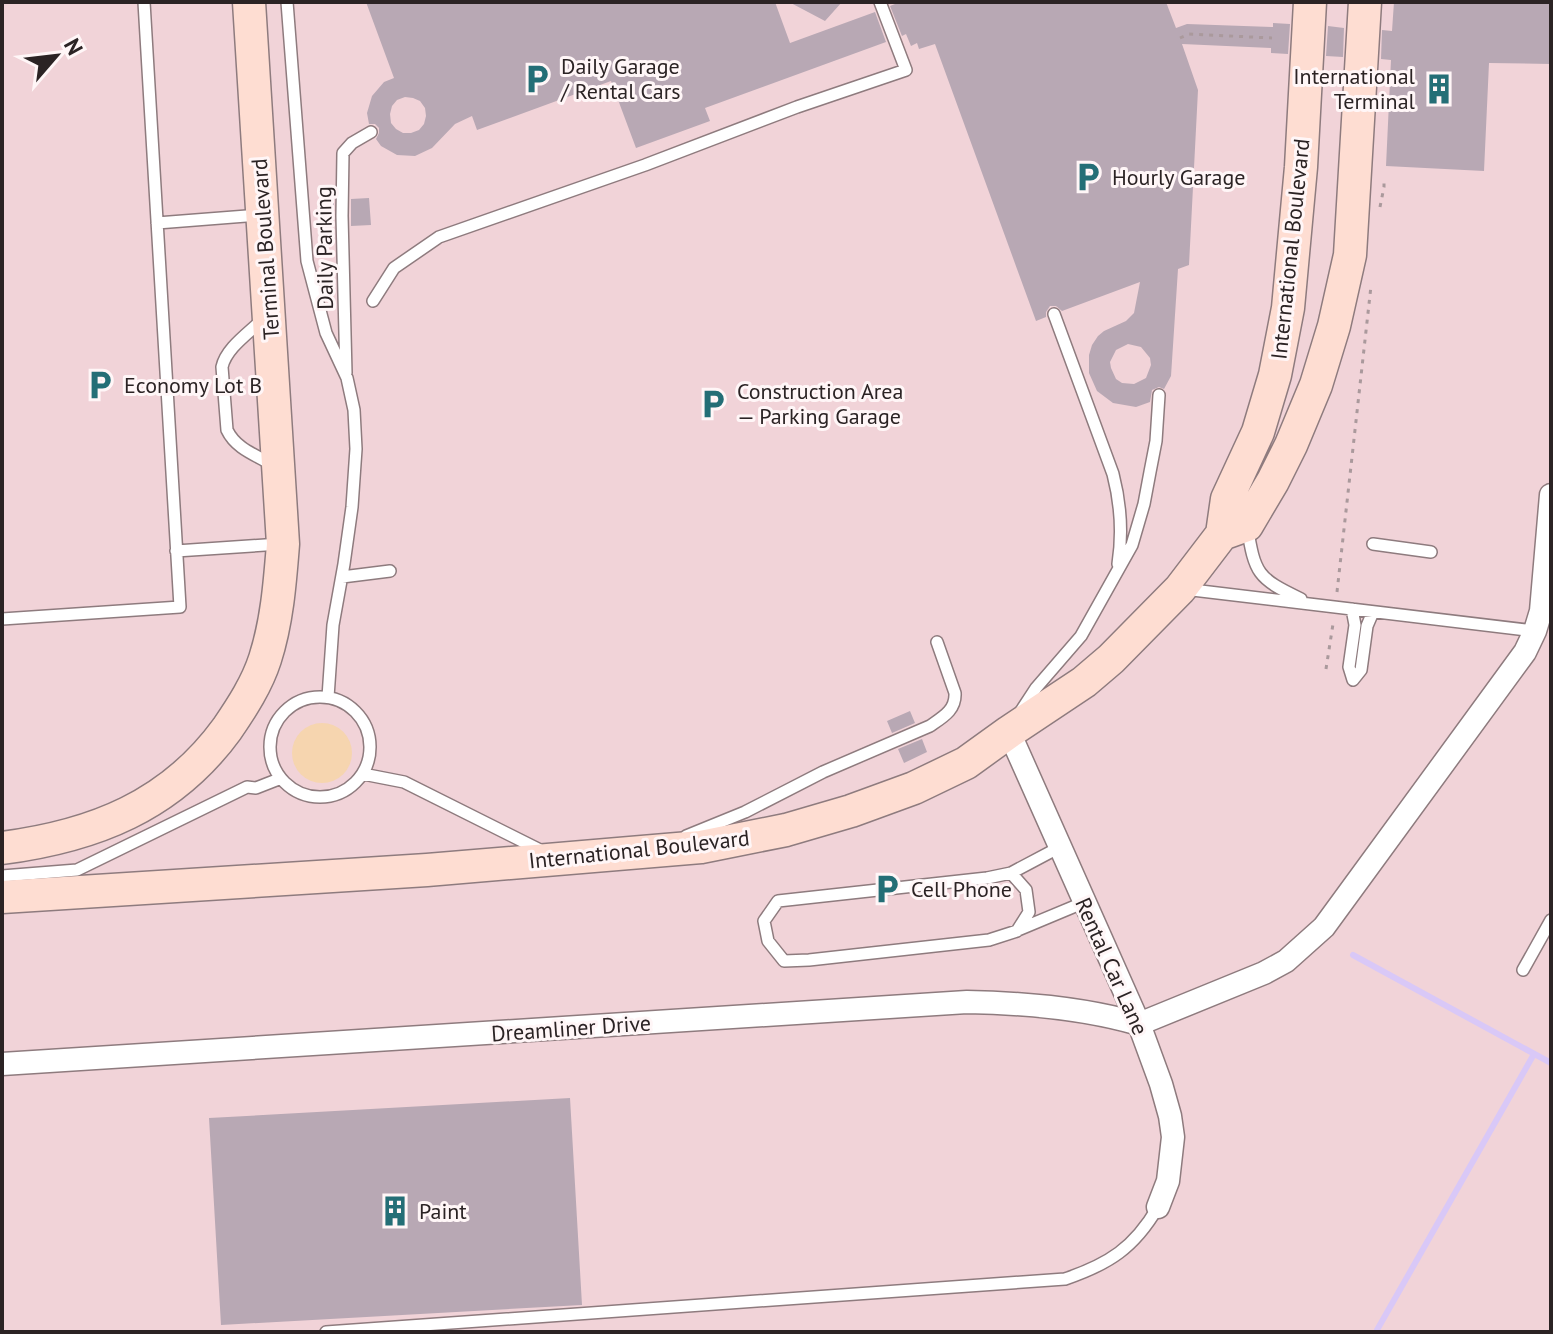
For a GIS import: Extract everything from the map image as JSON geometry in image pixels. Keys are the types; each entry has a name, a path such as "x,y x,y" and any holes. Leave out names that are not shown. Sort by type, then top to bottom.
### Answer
{"main road":[{"name":"Terminal Boulevard","path":"249,2 283,544"},
{"name":"International Boulevard","path":"1235,530 1227,499 1258,432 1275,375 1286,320 1301,167 1310,2"},
{"name":"International Boulevard","path":"2,897 427,870 701,847 786,830 851,811 936,779 966,763 1084,682 1111,659 1235,530 1273,481 1304,414 1334,326 1350,255 1365,2"},
{"path":"2,848 70,836 121,817 168,790 208,753 240,711 264,663 275,615 283,544"}],"street":[{"path":"1139,1024 1264,973 1286,961 1324,927 1514,667 1535,631 1541,611 1551,495"},
{"name":"Rental Car Lane","path":"1009,732 1139,1024 1161,1084 1173,1137 1168,1181 1158,1207"},
{"name":"Dreamliner Drive","path":"2,1064 967,1002 1086,1012 1139,1024"}],"lane":[{"path":"2,619 180,607 144,2"},
{"path":"287,2 307,261 326,333 347,378 354,410 356,449 352,507 333,625 328,697"},
{"path":"373,301 394,268 439,237 906,70 880,2"},
{"name":"Daily Parking","path":"347,378 343,153 352,143 371,132"},
{"path":"157,223 263,215"},
{"path":"269,313 231,350 222,367 230,436 237,446 279,468"},
{"path":"1054,314 1119,497 1122,540 1118,568"},
{"path":"1009,732 1036,688 1081,636 1132,545 1144,504 1156,441 1159,395"},
{"path":"1235,530 1265,579 1313,604"},
{"path":"176,551 283,544"},
{"path":"1373,544 1431,552"},
{"path":"342,577 390,571"},
{"path":"1180,589 1535,631"},
{"path":"1352,609 1355,625 1349,667 1353,680 1361,670 1367,626 1373,612"},
{"path":"648,852 745,812 823,772 942,718 956,701 937,642"},
{"path":"311,697 328,697 356,711 366,725 371,741 370,758 363,774 352,787 337,795 320,798 303,795 279,779 270,758 270,742 274,726 283,712 296,702 311,697"},
{"path":"363,774 404,782 558,859"},
{"path":"2,876 77,870 247,787 256,788 279,779"},
{"path":"1060,847 1011,873 987,878 778,901 764,921 768,941 784,961 989,940 1085,902"},
{"path":"1011,873 1026,890 1029,912 1017,931"},
{"path":"1523,970 1551,920"},
{"path":"326,1332 1065,1279 1109,1261 1129,1247 1146,1228 1158,1207"}],"path":[{"path":"1180,38 1189,34 1272,38"},
{"path":"1379,212 1384,179"},
{"path":"1326,669 1372,275"}],"shaded area":[{"path":"2,2 1551,2 1551,1332 2,1332"},
{"path":"322,723 334,725 343,732 350,741 350,765 343,774 334,781 322,783 310,781 301,774 294,765 292,753 294,741 301,732 310,725"}],"building":[{"name":"Daily Garage / Rental Cars","path":"366,2 775,2 790,43 875,12 886,42 705,108 710,121 636,148 611,81 477,130 472,116 455,124 432,148 415,156 397,155 381,146 376,139 379,128 369,124 367,113 372,96 384,82 394,78","holes":["413,98 425,108 424,124 419,130 403,133 391,123 392,106 397,100"]},
{"path":"789,2 842,2 825,21"},
{"name":"Hourly Garage","path":"900,2 1166,2 1176,28 1187,24 1273,27 1273,23 1290,24 1288,54 1271,53 1271,48 1182,44 1198,90 1189,265 1178,269 1171,376 1164,389 1159,387 1152,390 1150,402 1136,407 1113,403 1097,391 1089,373 1092,345 1104,331 1126,321 1134,313 1140,282 1062,311 1050,306 1046,317 1036,321 935,44 919,49 917,43 911,46 906,34 902,36 890,6","holes":["1128,344 1141,347 1150,358 1146,378 1134,384 1122,383 1116,379 1111,368 1110,362 1116,350"]},
{"name":"International Terminal","path":"1394,2 1551,2 1551,64 1489,63 1484,171 1386,166 1391,60 1381,59 1382,30 1392,31"},
{"path":"1328,26 1344,28 1343,57 1326,56"},
{"path":"369,198 371,225 351,226 351,199"},
{"path":"323,201 334,201 334,227 325,228"},
{"path":"910,711 915,723 892,733 887,721"},
{"path":"922,739 927,752 904,763 898,749"},
{"name":"Paint","path":"570,1098 582,1305 221,1325 209,1118"}],"waterway":[{"path":"1353,955 1551,1063"},
{"path":"1377,1330 1534,1054"}],"place":[{"name":"Daily Garage / Rental Cars","path":"537,79"},
{"name":"International Terminal","path":"1439,89"},
{"name":"Hourly Garage","path":"1088,177"},
{"name":"Economy Lot B","path":"100,385"},
{"name":"Construction Area — Parking Garage","path":"713,404"},
{"name":"Cell Phone","path":"887,889"},
{"name":"Paint","path":"395,1211"}]}
